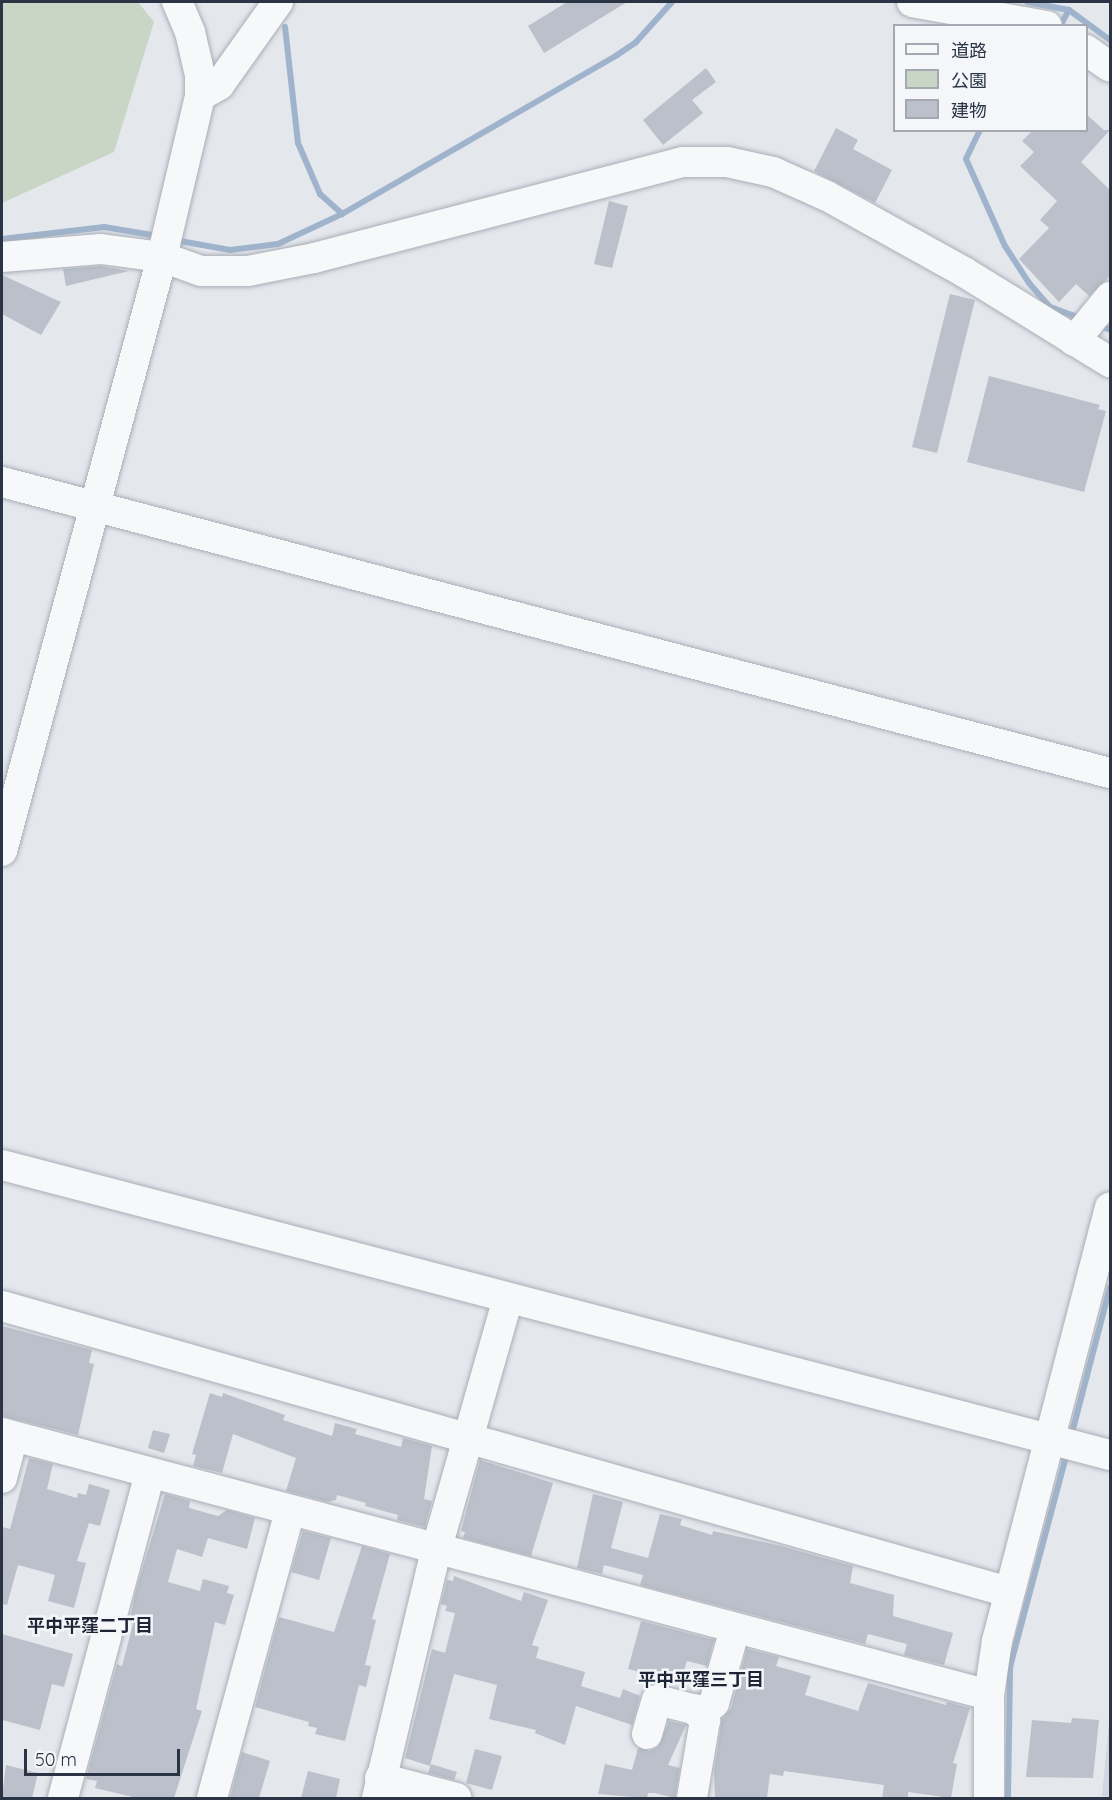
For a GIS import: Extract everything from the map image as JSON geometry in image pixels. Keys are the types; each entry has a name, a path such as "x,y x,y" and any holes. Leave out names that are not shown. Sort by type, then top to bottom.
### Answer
{"street":[{"path":"2,851 165,244 200,96 200,75 190,33 177,2"},
{"path":"200,96 219,85 278,2"},
{"path":"912,2 1036,24"},
{"path":"1088,51 1110,67"},
{"path":"2,257 165,244 201,271 248,271 314,258 682,162 727,162 773,172 827,196 964,272 1110,362"},
{"path":"1074,341 1110,297"},
{"path":"2,482 1110,773"},
{"path":"2,1166 1110,1455"},
{"path":"989,1798 989,1695 1009,1592 1064,1442 1110,1207"},
{"path":"456,1798 379,1788 436,1551 508,1299"},
{"path":"2,1306 1009,1592"},
{"path":"2,1478 7,1435 436,1551 989,1695"},
{"path":"63,1798 150,1473"},
{"path":"212,1798 290,1511"},
{"path":"701,1715 714,1703 735,1629"},
{"path":"647,1734 657,1700 694,1709 705,1720 693,1798"}],"shaded area":[{"path":"1110,1713 1110,1797 1102,1796"}],"green space":[{"path":"2,2 138,2 154,22 114,152 2,203"}],"building":[{"path":"567,2 627,2 544,53 528,26"},
{"path":"706,68 716,82 692,100 703,113 663,145 643,120"},
{"path":"1088,116 1104,130 1110,130 1081,162 1110,190 1110,276 1089,296 1076,284 1059,302 1019,259 1049,228 1040,220 1057,201 1020,166 1034,152 1022,141 1031,132 1088,132"},
{"path":"836,128 858,140 853,149 892,170 875,203 814,171"},
{"path":"609,201 628,206 612,268 594,264"},
{"path":"101,266 129,271 66,286 63,269"},
{"path":"2,275 61,302 41,335 2,314"},
{"path":"950,294 975,300 937,453 912,447"},
{"path":"989,376 1100,405 1098,409 1106,411 1084,492 967,462"},
{"path":"2,1326 92,1350 89,1363 94,1364 78,1435 2,1416"},
{"path":"210,1393 222,1397 223,1393 285,1415 283,1420 332,1436 335,1423 357,1429 355,1434 401,1447 403,1438 432,1446 424,1499 432,1501 425,1527 397,1520 398,1515 337,1495 336,1500 328,1502 286,1491 296,1458 233,1434 222,1473 193,1466 196,1455 192,1454"},
{"path":"153,1430 170,1434 164,1453 148,1448"},
{"path":"29,1458 53,1464 47,1489 77,1498 78,1493 86,1495 89,1484 110,1490 100,1526 89,1523 77,1561 86,1563 74,1608 48,1601 55,1575 18,1565 7,1605 2,1604 2,1527 10,1529"},
{"path":"480,1460 553,1483 531,1556 463,1538 465,1532 461,1531"},
{"path":"165,1494 190,1501 189,1508 218,1516 227,1510 255,1518 247,1549 208,1538 202,1557 177,1549 168,1582 200,1591 203,1579 229,1586 227,1593 234,1595 225,1625 215,1622 196,1709 202,1711 174,1798 137,1798 95,1788 97,1781 86,1779 117,1664 122,1666 134,1620 130,1619 136,1590"},
{"path":"593,1494 623,1502 611,1548 648,1558 660,1514 682,1519 680,1525 712,1535 713,1531 781,1546 853,1566 850,1583 894,1595 893,1616 953,1633 944,1665 904,1655 907,1644 868,1634 865,1644 640,1585 643,1575 604,1565 602,1574 577,1568"},
{"path":"303,1531 331,1538 319,1580 291,1572"},
{"path":"362,1546 390,1554 372,1619 376,1620 365,1665 371,1666 366,1687 359,1685 345,1741 315,1734 317,1728 308,1726 309,1722 255,1707 279,1617 334,1632"},
{"path":"454,1576 521,1601 524,1592 548,1600 532,1645 539,1647 536,1658 585,1672 581,1686 620,1698 623,1689 640,1696 632,1725 576,1706 565,1745 535,1733 536,1730 489,1719 497,1685 454,1674 430,1766 405,1758 432,1649 445,1653 455,1613 445,1611 447,1606 441,1604 447,1580 453,1581"},
{"path":"641,1621 714,1640 707,1666 687,1661 680,1682 628,1669"},
{"path":"2,1634 73,1654 64,1687 52,1684 40,1730 2,1720"},
{"path":"747,1649 779,1657 776,1666 811,1676 805,1695 858,1711 868,1683 946,1705 947,1702 970,1708 953,1763 957,1764 951,1798 908,1792 908,1798 882,1798 884,1785 784,1771 783,1776 770,1774 767,1798 715,1798 714,1772 722,1719 731,1708"},
{"path":"1072,1718 1099,1720 1093,1778 1026,1777 1032,1720 1071,1723"},
{"path":"669,1721 686,1725 668,1765 680,1768 675,1798 654,1793 648,1793 647,1798 598,1794 605,1764 632,1770 638,1748 650,1751 658,1747"},
{"path":"475,1749 502,1756 492,1790 466,1783"},
{"path":"242,1752 270,1761 259,1798 230,1798"},
{"path":"431,1764 457,1772 454,1780 428,1773"},
{"path":"6,1765 38,1773 32,1798 2,1798"},
{"path":"308,1771 340,1779 336,1798 301,1798"}],"waterway":[{"path":"285,27 298,143 320,194 342,214 617,55 636,42 672,2"},
{"path":"1027,2 1069,10 1110,40"},
{"path":"1061,24 1069,10"},
{"path":"979,132 966,159 1005,246 1029,283 1050,307 1081,318"},
{"path":"174,240 230,250 278,244 342,214"},
{"path":"2,239 104,227 158,236"},
{"path":"1099,325 1110,330"},
{"path":"1071,1437 1110,1287"},
{"path":"1008,1798 1010,1667 1067,1453"}],"district":[{"name":"平中平窪二丁目","path":"90,1626"},
{"name":"平中平窪三丁目","path":"701,1680"}]}
